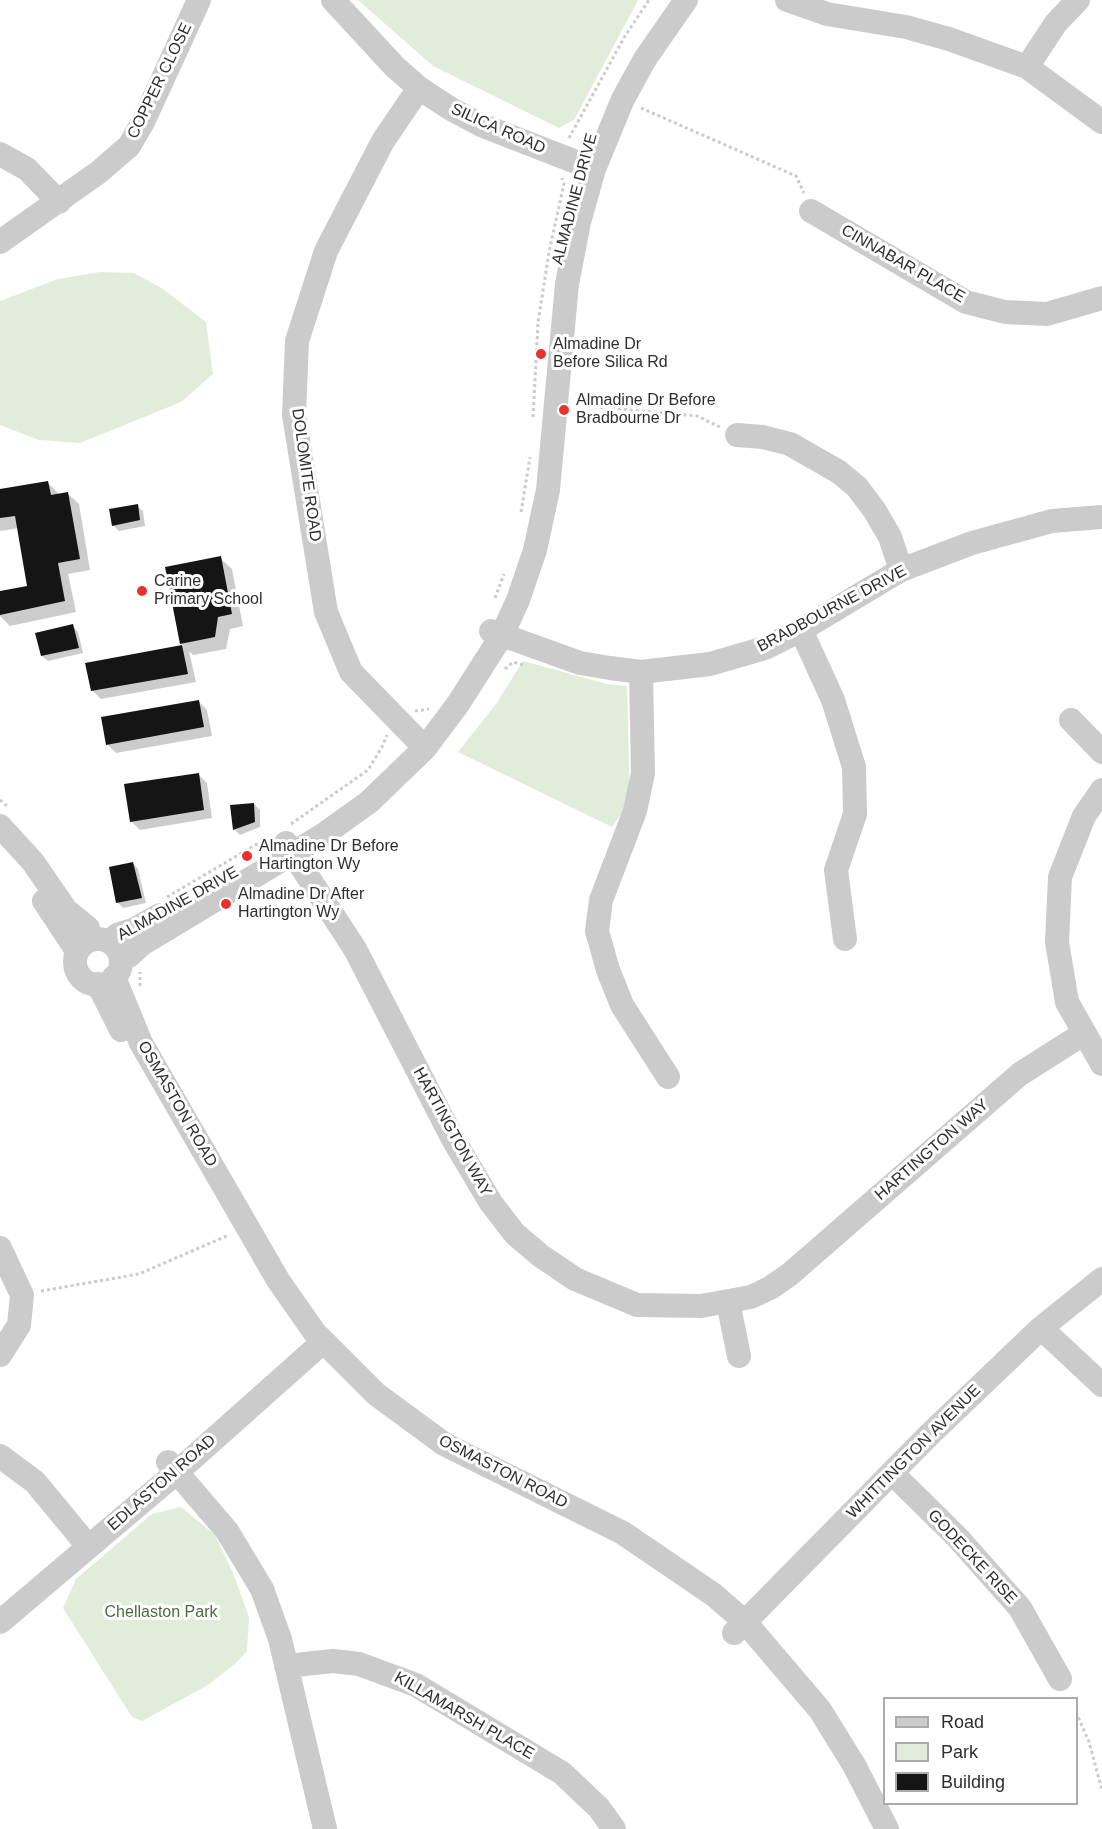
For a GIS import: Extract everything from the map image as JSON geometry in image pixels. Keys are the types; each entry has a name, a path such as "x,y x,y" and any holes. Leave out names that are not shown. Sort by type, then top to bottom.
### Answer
{"street":[{"name":"COPPER CLOSE","path":"0,242 59,202 129,146 143,122 199,0"},
{"name":"SILICA ROAD","path":"333,0 395,67 419,88 481,124 578,170"},
{"name":"ALMADINE DRIVE","path":"496,633 524,541 536,482 556,269 578,170 596,120 616,80 668,0"},
{"name":"ALMADINE DRIVE","path":"102,959 117,935 153,919 285,839 363,787 458,683 518,600 535,550 548,490 567,284 579,222 578,170 645,59 686,0"},
{"path":"787,0 827,14 906,27 949,39 1027,67 1102,122"},
{"path":"1027,67 1056,23 1078,0"},
{"name":"DOLOMITE ROAD","path":"412,735 351,672 326,612 294,415 297,341 326,251 383,141 419,88"},
{"path":"0,154 27,169 59,202"},
{"name":"CINNABAR PLACE","path":"811,211 966,302 1005,312 1047,314 1102,298"},
{"path":"737,435 763,437 790,444 839,472 857,487 875,510 890,537 901,570"},
{"name":"BRADBOURNE DRIVE","path":"496,633 580,663 641,672 720,661 765,648 801,630 901,570 972,543 1052,521 1102,517"},
{"path":"801,630 833,699 854,767 855,814 837,870 845,939"},
{"path":"641,672 643,773 636,811 601,900 597,931 608,970 622,1005 668,1077"},
{"path":"1071,720 1102,752"},
{"path":"1102,790 1084,816 1060,877 1057,942 1067,1002 1102,1064"},
{"name":"OSMASTON ROAD","path":"7,819 66,910 88,928 141,1043 314,1342"},
{"name":"ALMADINE DRIVE","path":"102,959 129,956 142,944 285,839"},
{"name":"HARTINGTON WAY","path":"285,839 355,949 453,1139 492,1203 515,1234 541,1256 575,1279 637,1305 689,1307 728,1302 751,1297 789,1275 1020,1074 1083,1034"},
{"name":"OSMASTON ROAD","path":"0,846 102,959 142,1072 267,1290 314,1342 376,1394 444,1443 622,1533 699,1584 825,1718 854,1765 887,1829"},
{"path":"0,1248 22,1295 19,1325 0,1355"},
{"name":"WHITTINGTON AVENUE","path":"740,1628 892,1473 1041,1328 1102,1279"},
{"path":"728,1302 739,1356"},
{"path":"1041,1328 1102,1385"},
{"name":"EDLASTON ROAD","path":"0,1603 84,1540 173,1467 314,1342"},
{"path":"0,1456 35,1482 84,1540"},
{"path":"173,1467 227,1531 248,1563 271,1613 325,1829"},
{"name":"GODECKE RISE","path":"892,1473 964,1545 1014,1600 1039,1638 1060,1679"},
{"name":"EDLASTON ROAD","path":"0,1622 84,1540"},
{"name":"OSMASTON ROAD","path":"740,1628 805,1714 845,1778 871,1829"},
{"name":"KILLAMARSH PLACE","path":"286,1666 333,1661 359,1664 416,1684 562,1773 599,1808 614,1829"}],"path":[{"path":"568,140 625,36 649,0"},
{"path":"622,99 796,176 811,211"},
{"path":"533,420 538,323 549,252 564,184 578,170"},
{"path":"556,403 697,416 737,435"},
{"path":"521,516 531,450"},
{"path":"493,604 506,569"},
{"path":"159,902 285,839 368,770 382,747 390,726 412,735 411,711 429,709 434,703"},
{"path":"0,800 7,819"},
{"path":"140,990 144,947 142,944"},
{"path":"22,1295 139,1274 234,1232"},
{"path":"1078,1714 1089,1742 1102,1790"}],"green space":[{"path":"358,0 638,0 574,120 559,128 433,66"},
{"path":"100,272 134,273 163,289 206,322 213,374 181,402 80,443 39,440 0,425 0,301 58,279"},
{"path":"523,661 607,684 627,686 630,801 612,827 458,752 496,704"},
{"name":"Chellaston Park","path":"181,1507 215,1535 233,1573 249,1617 247,1651 235,1664 208,1685 142,1721 132,1717 63,1608 76,1579 152,1514"}],"building":[{"path":"48,481 51,495 68,492 80,559 58,563 65,601 0,615 0,591 27,586 15,516 0,518 0,489"},
{"path":"138,504 140,520 112,526 109,509"},
{"path":"221,556 232,614 218,617 215,637 180,644 165,567"},
{"path":"73,624 79,648 41,656 35,633"},
{"path":"182,645 188,674 91,691 85,663"},
{"path":"199,700 204,727 106,745 101,717"},
{"path":"199,773 204,810 130,822 124,784"},
{"path":"254,803 255,822 233,830 230,805"},
{"path":"133,862 142,898 116,903 109,867"}],"place":[{"name":"Almadine Dr Before Silica Rd","path":"541,354"},
{"name":"Almadine Dr Before Bradbourne Dr","path":"564,410"},
{"name":"Carine Primary School","path":"142,591"},
{"name":"Almadine Dr Before Hartington Wy","path":"247,856"},
{"name":"Almadine Dr After Hartington Wy","path":"226,904"}]}
